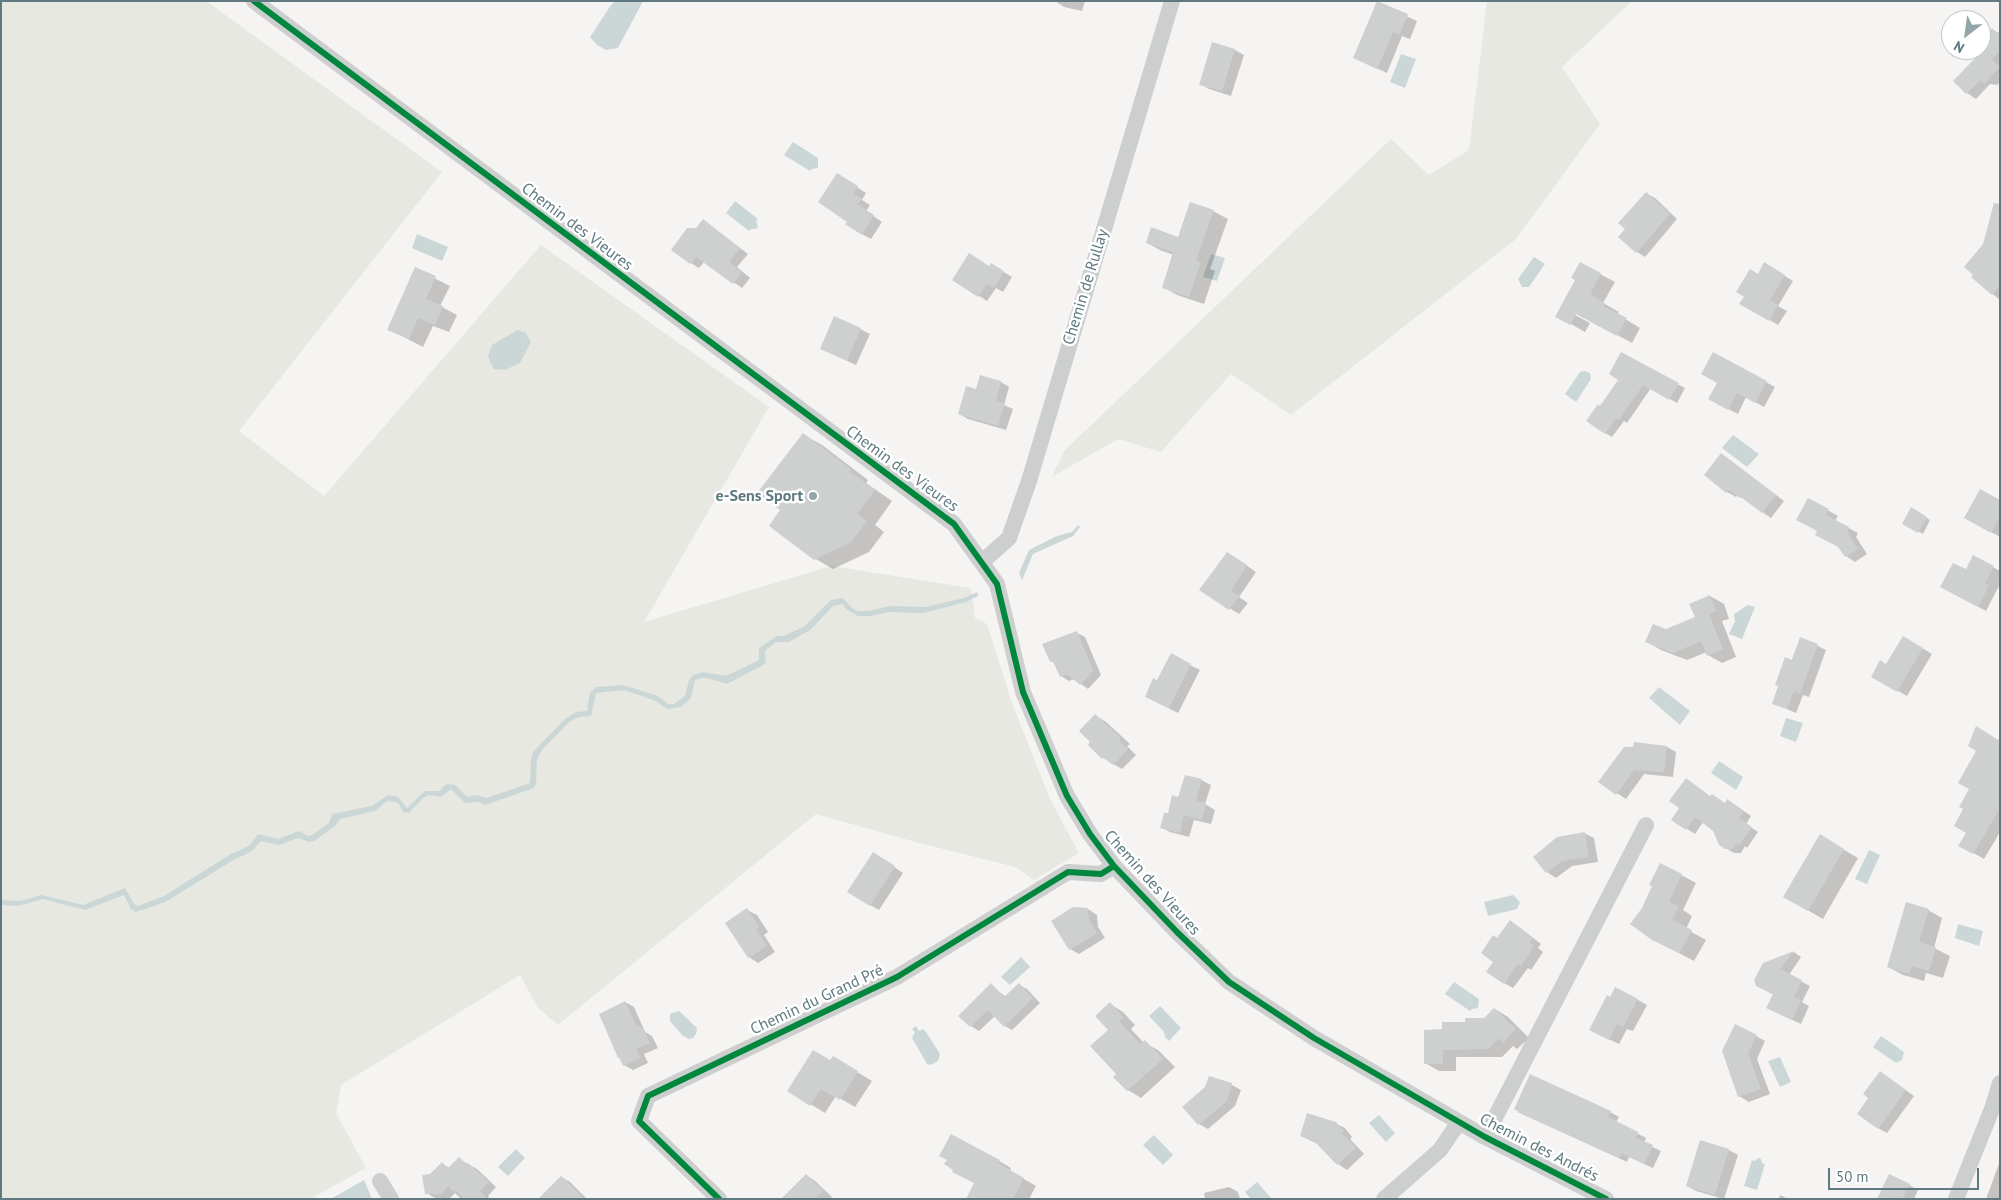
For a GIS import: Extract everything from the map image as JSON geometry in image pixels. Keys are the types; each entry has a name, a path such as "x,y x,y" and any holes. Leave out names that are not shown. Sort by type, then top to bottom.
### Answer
{"street":[{"name":"Chemin des Vieures","path":"254,1 954,524 996,584 1023,692 1067,796 1090,834 1114,866 1177,932 1229,982 1314,1038 1459,1122"},
{"name":"Chemin de Rullay","path":"982,562 1009,538 1030,481 1172,1"},
{"name":"Chemin des Andrés","path":"1485,1137 1646,825"},
{"name":"Chemin du Grand Pré","path":"719,1199 639,1121 648,1096 897,977 1068,872 1101,874 1114,866"},
{"path":"1956,1199 1992,1109 2000,1083"},
{"name":"Chemin des Andrés","path":"1459,1122 1606,1199"},
{"path":"1384,1199 1440,1150 1459,1122"},
{"path":"380,1181 391,1199"}],"shaded area":[{"path":"1,1 206,1 442,172 239,431 324,496 541,245 769,407 644,622 831,566 971,588 975,618 987,624 1012,703 1050,799 1079,853 1034,880 1015,867 919,843 816,814 558,1025 538,1008 520,975 341,1085 336,1113 366,1168 310,1199 1,1199"},
{"path":"616,1 642,1 642,3 618,48 606,50 597,45 590,37 611,5"},
{"path":"1487,1 1632,1 1562,67 1600,124 1516,239 1291,415 1231,374 1161,452 1118,439 1052,477 1064,451 1391,139 1429,175 1469,150"},
{"path":"1401,54 1416,59 1405,88 1390,82"},
{"path":"793,142 818,158 818,168 810,171 784,155"},
{"path":"735,201 758,219 756,221 758,227 756,229 749,231 726,213"},
{"path":"417,234 448,247 442,261 412,248"},
{"path":"1211,254 1225,258 1217,281 1203,277"},
{"path":"1534,257 1545,264 1529,287 1522,287 1518,279"},
{"path":"518,330 526,333 531,342 520,363 505,370 494,369 488,357 492,345"},
{"path":"1580,372 1590,373 1591,379 1576,402 1565,394"},
{"path":"1733,435 1759,454 1747,467 1722,448"},
{"path":"1078,525 1080,527 1073,536 1033,554 1022,580 1019,573 1029,550 1057,536 1072,532"},
{"path":"977,592 978,596 966,602 924,613 889,612 871,616 858,616 846,609 843,604 833,606 810,630 789,642 776,642 767,649 765,653 766,662 763,665 727,684 707,678 695,680 691,698 681,707 667,709 656,701 624,690 596,693 591,716 579,717 569,722 542,750 537,760 536,784 534,788 488,804 484,805 480,802 465,803 451,789 441,797 429,795 423,798 409,813 403,812 396,802 387,801 375,811 340,819 335,826 314,841 309,842 298,838 279,845 261,841 252,851 165,902 136,912 131,909 124,895 85,910 43,899 18,906 1,905 1,900 20,901 41,895 83,905 125,888 134,904 138,906 164,896 231,854 249,846 258,834 278,839 299,831 308,836 312,835 329,823 332,814 372,806 388,795 398,797 407,808 425,791 440,791 445,785 450,784 455,785 467,797 478,795 486,798 530,783 533,752 565,719 576,712 587,711 590,693 596,687 623,685 658,696 668,704 674,704 685,696 689,680 693,675 703,672 726,676 759,660 759,649 762,646 777,636 784,636 805,626 831,600 843,598 857,611 868,611 890,606 926,607 964,598"},
{"path":"1748,605 1755,607 1742,639 1729,634 1735,621 1734,614"},
{"path":"1659,687 1690,711 1680,725 1649,698"},
{"path":"1786,718 1803,723 1796,742 1780,736"},
{"path":"1719,761 1743,777 1736,790 1711,773"},
{"path":"1869,850 1880,855 1867,884 1855,879"},
{"path":"1513,895 1520,902 1517,909 1488,916 1484,902"},
{"path":"1958,924 1983,931 1979,946 1955,938"},
{"path":"1021,957 1030,967 1010,985 1001,977"},
{"path":"1454,982 1479,999 1478,1008 1470,1011 1445,994"},
{"path":"1160,1006 1181,1028 1169,1041 1165,1037 1164,1032 1149,1016"},
{"path":"679,1011 697,1028 693,1038 689,1039 683,1036 670,1021 670,1014"},
{"path":"916,1026 919,1031 923,1029 926,1032 940,1054 938,1061 931,1065 927,1064 912,1038 915,1032 912,1029"},
{"path":"1881,1036 1904,1052 1902,1060 1896,1063 1873,1047"},
{"path":"1780,1057 1791,1082 1780,1087 1768,1061"},
{"path":"1379,1115 1395,1133 1386,1142 1369,1123"},
{"path":"1154,1135 1173,1155 1163,1165 1143,1145"},
{"path":"516,1149 525,1158 508,1176 498,1167"},
{"path":"1758,1158 1765,1164 1757,1190 1744,1186 1752,1160 1755,1161"},
{"path":"364,1180 372,1199 330,1199 336,1196"},
{"path":"1257,1182 1272,1199 1251,1199 1245,1192"}],"building":[{"path":"1377,1 1408,14 1400,34 1393,32 1377,69 1353,58"},
{"path":"1991,29 2000,36 2000,51 1992,59 2000,67 1984,84 1981,80 1966,94 1953,81 1973,60 1991,60"},
{"path":"1212,42 1235,49 1222,91 1199,85"},
{"path":"837,173 858,186 853,194 862,199 857,204 874,215 862,235 818,202"},
{"path":"1646,192 1670,214 1636,253 1618,237 1625,229 1618,223"},
{"path":"1190,202 1214,210 1196,260 1201,262 1189,297 1162,288 1173,252 1146,243 1151,227 1178,237"},
{"path":"1994,203 2000,204 2000,286 1992,295 1971,277 1973,275 1964,267 1983,244"},
{"path":"703,219 740,248 729,262 742,272 733,284 696,257 690,264 671,250 687,228 696,228"},
{"path":"969,253 989,266 991,263 1004,271 994,288 987,284 978,297 952,280"},
{"path":"1580,262 1601,273 1590,294 1605,303 1603,306 1627,318 1617,336 1576,314 1570,325 1555,317 1575,280 1571,278"},
{"path":"1764,262 1785,275 1770,300 1778,305 1769,321 1739,304 1744,297 1736,292 1750,269 1758,274"},
{"path":"415,267 436,276 426,299 443,306 435,325 418,318 409,339 387,330"},
{"path":"834,316 861,328 847,361 820,349"},
{"path":"1621,352 1679,383 1669,400 1643,385 1619,420 1616,418 1605,434 1586,421 1598,404 1600,406 1618,380 1609,374"},
{"path":"1713,352 1767,381 1755,403 1737,393 1728,410 1708,399 1717,383 1701,374"},
{"path":"980,375 1001,381 996,401 1005,403 998,426 958,414 966,386 976,389"},
{"name":"e-Sens Sport","path":"803,433 851,469 849,471 875,490 857,514 867,521 851,542 814,560 769,526 780,510 757,493"},
{"path":"1721,453 1776,495 1762,513 1729,490 1726,493 1704,475"},
{"path":"1980,489 2000,500 2000,517 1991,533 1964,518"},
{"path":"1808,498 1829,509 1826,515 1849,527 1847,531 1858,549 1845,557 1838,547 1815,535 1817,531 1796,520"},
{"path":"1911,507 1927,517 1918,533 1902,524"},
{"path":"1227,552 1247,565 1231,591 1239,596 1229,610 1199,590"},
{"path":"1973,555 1994,566 1985,583 1989,586 1978,607 1940,587 1953,563 1966,569"},
{"path":"1710,595 1716,611 1709,614 1723,649 1707,656 1701,641 1673,653 1645,642 1653,624 1666,629 1695,617 1689,604"},
{"path":"1077,631 1093,671 1080,685 1067,674 1060,677 1053,661 1050,662 1042,644"},
{"path":"1903,636 1923,648 1897,692 1871,677 1880,660 1886,664"},
{"path":"1800,637 1818,644 1800,694 1794,691 1787,709 1772,704 1778,686 1775,685 1785,657 1792,660"},
{"path":"1171,653 1191,664 1169,708 1145,697 1153,678 1157,680"},
{"path":"1095,714 1121,738 1119,741 1128,749 1113,765 1103,757 1102,759 1088,745 1090,742 1079,731"},
{"path":"1976,726 2000,741 2000,808 1973,854 1958,846 1966,833 1954,826 1963,809 1959,807 1969,789 1958,783 1976,751 1968,746"},
{"path":"1634,742 1667,746 1664,772 1634,770 1616,795 1598,782 1624,747 1633,747"},
{"path":"1185,775 1202,779 1196,801 1206,803 1202,820 1184,815 1180,833 1160,828 1164,813 1168,813 1172,795 1178,797"},
{"path":"1686,778 1710,796 1712,794 1725,803 1727,799 1744,811 1739,818 1752,827 1739,845 1737,843 1733,849 1725,849 1719,845 1713,831 1695,817 1686,830 1671,820 1679,808 1669,801"},
{"path":"1585,832 1589,857 1562,861 1546,873 1533,857 1557,837"},
{"path":"1820,834 1844,849 1808,911 1783,897"},
{"path":"873,852 895,866 870,906 847,892"},
{"path":"1660,863 1682,874 1669,902 1679,906 1672,920 1692,930 1679,953 1652,940 1630,924 1642,908 1652,886 1649,885"},
{"path":"1906,902 1929,909 1919,942 1936,947 1929,971 1912,966 1909,974 1887,967"},
{"path":"1073,907 1088,908 1089,920 1097,933 1069,950 1051,921"},
{"path":"747,908 759,927 756,929 767,946 748,958 725,923"},
{"path":"1510,920 1533,938 1530,942 1534,946 1521,966 1518,964 1504,984 1486,972 1493,962 1481,953 1493,935 1497,938"},
{"path":"1794,951 1780,969 1802,980 1794,997 1801,1000 1792,1020 1766,1008 1773,994 1756,986 1754,980 1763,963"},
{"path":"991,983 1004,997 1019,983 1033,998 1004,1027 988,1010 970,1027 958,1016"},
{"path":"1615,987 1638,999 1623,1027 1617,1024 1609,1040 1589,1030 1607,995 1610,997"},
{"path":"625,1001 636,1025 644,1029 650,1043 636,1049 640,1058 623,1066 599,1014"},
{"path":"1110,1002 1123,1017 1119,1021 1140,1044 1145,1040 1163,1059 1127,1091 1113,1077 1116,1074 1090,1046 1108,1030 1095,1016"},
{"path":"1494,1008 1516,1029 1503,1042 1499,1038 1488,1049 1443,1050 1443,1064 1424,1064 1424,1030 1442,1029 1442,1022 1465,1022 1465,1018 1484,1018"},
{"path":"1735,1024 1757,1035 1748,1053 1761,1089 1738,1097 1722,1051"},
{"path":"813,1050 830,1060 833,1056 858,1071 840,1100 821,1089 810,1106 787,1091"},
{"path":"1880,1071 1906,1090 1878,1129 1857,1114 1868,1098 1863,1094"},
{"path":"1530,1074 1611,1111 1608,1117 1638,1132 1636,1138 1653,1145 1644,1164 1621,1153 1619,1158 1517,1112 1514,1109"},
{"path":"1209,1076 1232,1083 1227,1101 1198,1125 1182,1107 1205,1087"},
{"path":"1307,1113 1336,1122 1344,1131 1342,1133 1356,1148 1337,1165 1314,1141 1300,1136"},
{"path":"951,1134 1000,1160 998,1163 1024,1178 1013,1199 966,1199 974,1183 952,1172 953,1170 944,1164 947,1160 939,1156"},
{"path":"1700,1140 1729,1149 1715,1195 1686,1186"},
{"path":"459,1157 489,1182 480,1191 488,1199 464,1199 456,1190 454,1192 448,1186 441,1194 425,1194 422,1175 430,1174 442,1162 448,1168"},
{"path":"806,1174 823,1191 815,1199 781,1199"},
{"path":"1889,1174 1910,1184 1902,1199 1877,1199"},
{"path":"561,1176 585,1199 538,1199"}],"cycle path":[{"path":"254,1 954,524 997,584 1023,692 1067,796 1090,834 1114,866 1177,932 1229,982 1314,1038 1485,1137 1606,1199"},
{"path":"719,1199 639,1121 648,1096 897,977 1068,872 1101,874 1114,866"}],"place":[{"name":"e-Sens Sport","path":"813,496"}]}
